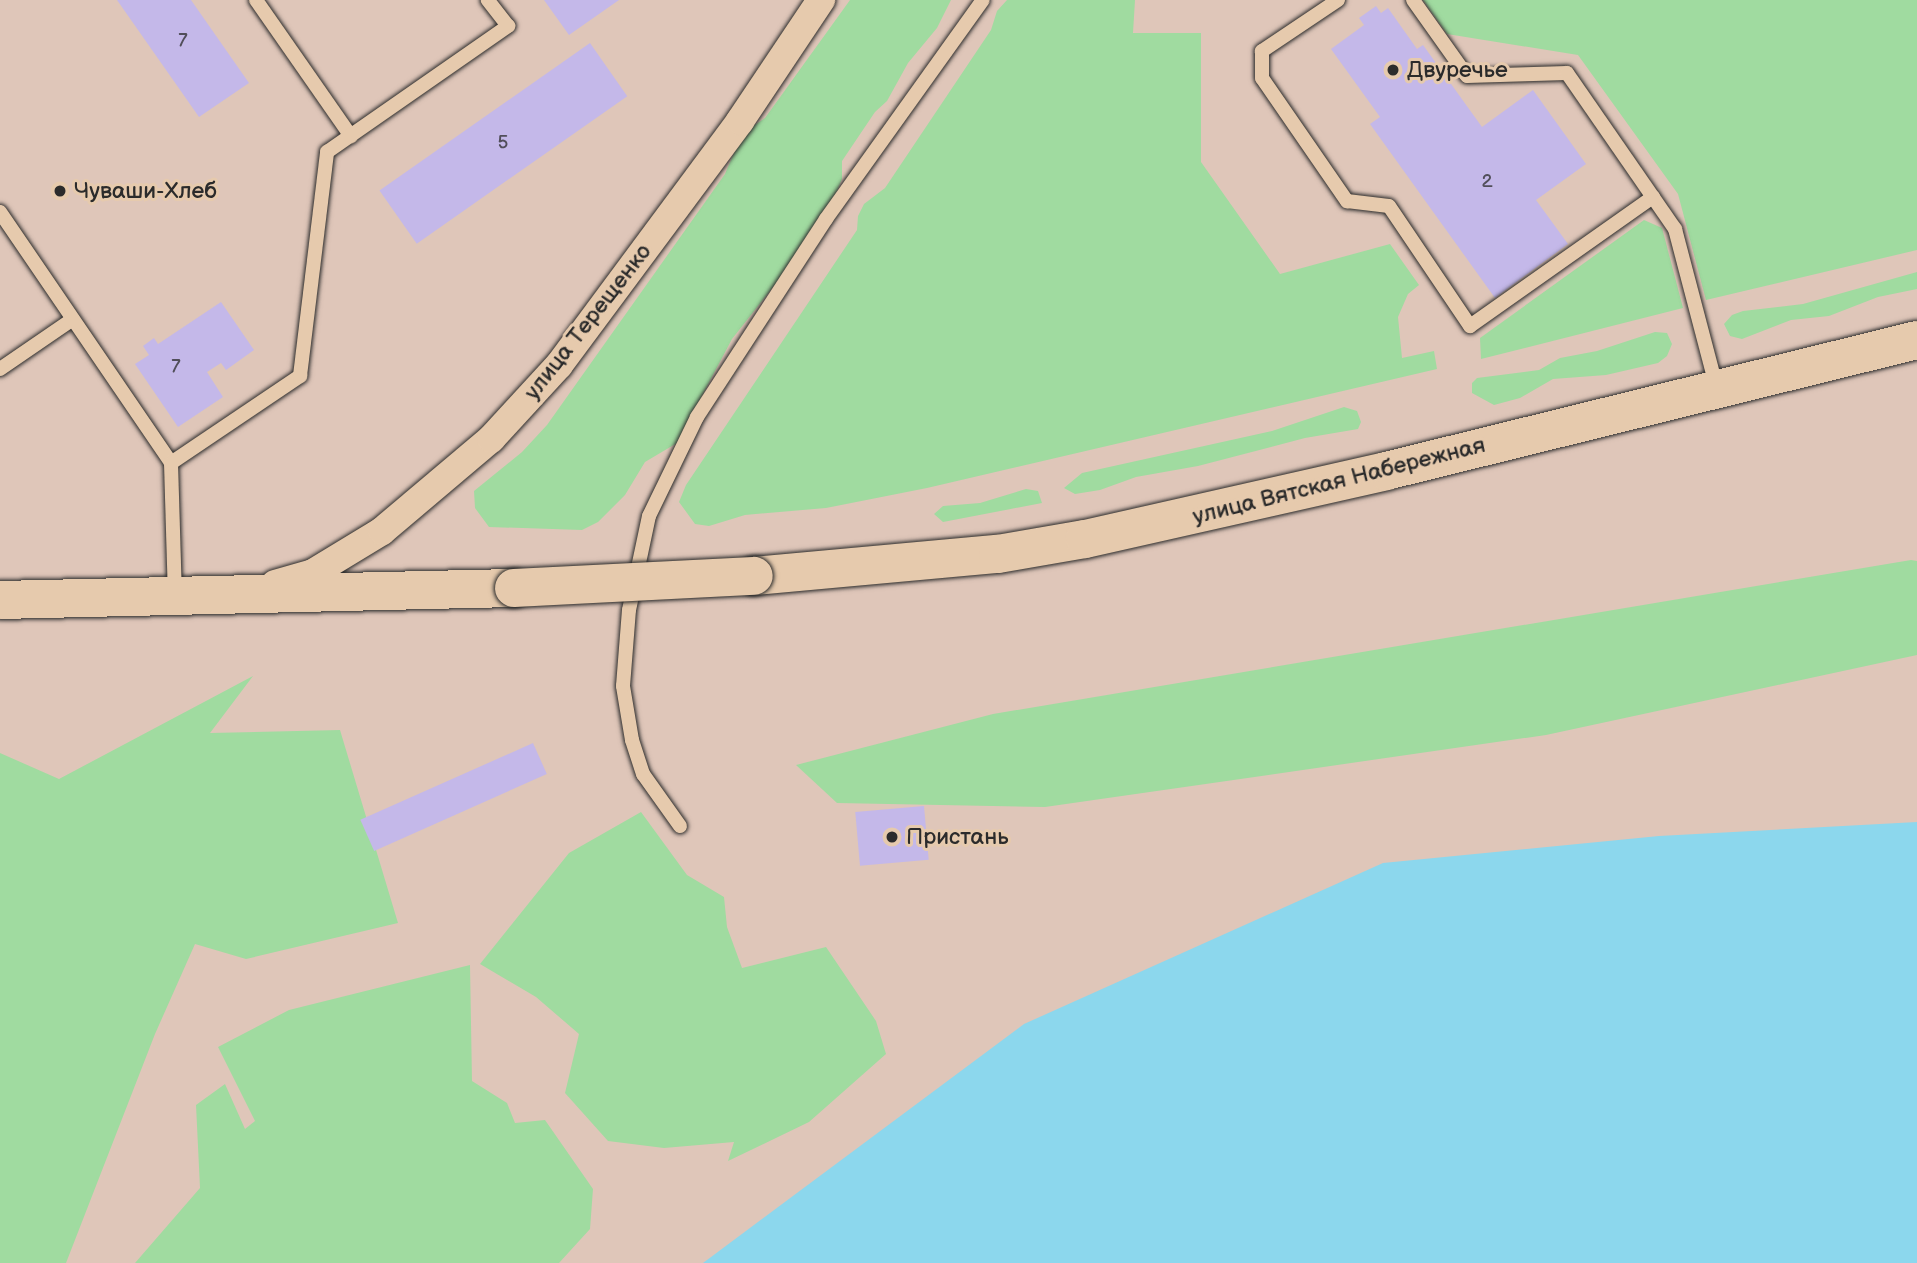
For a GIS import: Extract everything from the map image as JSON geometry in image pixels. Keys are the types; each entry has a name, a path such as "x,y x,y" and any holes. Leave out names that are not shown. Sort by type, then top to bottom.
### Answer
{"street":[{"name":"улица Терещенко","path":"0,600 244,594 313,573 346,555 423,498 491,439 559,365 740,121 821,0"},
{"name":"улица Вятская Набережная","path":"244,594 514,589 754,576 998,554 1217,511 1917,340"}],"lane":[{"path":"256,0 351,136"},
{"path":"171,463 300,376 327,152 508,26 488,0"},
{"path":"680,826 643,774 632,740 623,686 629,610 640,546 649,516 697,417 825,219 983,0"},
{"path":"1338,0 1262,51 1262,78 1347,201 1389,206 1470,326 1653,197"},
{"path":"1413,0 1467,76 1567,73 1675,229 1717,389"},
{"path":"0,212 171,463 175,596"},
{"path":"0,369 74,319"}],"green space":[{"path":"850,0 951,0 937,28 908,63 887,101 875,112 842,161 842,179 837,191 781,277 732,339 677,443 645,462 625,495 598,522 582,530 489,527 475,508 474,491 522,452 547,425 725,174 739,141 747,130 765,118"},
{"path":"1007,0 1135,0 1133,33 1201,33 1201,162 1280,274 1390,244 1419,285 1408,294 1398,317 1402,358 1434,351 1437,369 927,488 826,508 745,515 709,526 695,524 679,502 686,485 857,230 858,216 864,204 885,188 991,30 997,11"},
{"path":"1423,0 1917,0 1917,250 1706,300 1678,194 1578,55 1447,34"},
{"path":"1644,220 1662,228 1683,308 1481,359 1480,338"},
{"path":"1917,272 1917,289 1878,297 1829,316 1791,320 1742,339 1730,336 1724,324 1732,315 1743,311 1803,304"},
{"path":"1655,332 1667,333 1672,344 1667,356 1658,363 1606,375 1553,379 1520,398 1494,405 1472,393 1472,383 1477,378 1539,370 1560,358 1597,351"},
{"path":"1344,407 1357,411 1361,422 1358,429 1305,438 1198,466 1136,477 1100,490 1075,494 1064,488 1082,473 1272,431"},
{"path":"1026,489 1038,491 1042,503 943,522 934,514 943,506 980,503"},
{"path":"1917,561 1917,655 1546,735 1045,807 837,803 796,765 993,714"},
{"path":"253,676 210,733 340,730 398,923 246,959 195,944 155,1034 66,1263 0,1263 0,753 59,779"},
{"path":"641,812 687,875 724,897 727,927 742,968 826,947 876,1021 886,1054 809,1122 728,1161 734,1142 664,1148 608,1141 565,1093 579,1034 536,997 480,964 569,853"},
{"path":"470,965 472,1081 507,1103 515,1123 545,1120 593,1189 590,1229 559,1263 135,1263 200,1188 196,1105 225,1084 245,1129 255,1121 218,1047 289,1010"}],"water":[{"path":"1917,822 1917,1263 703,1263 1024,1024 1383,863 1659,836"}],"building":[{"path":"117,0 191,0 249,83 199,117"},
{"path":"544,0 619,0 569,35"},
{"path":"1376,6 1381,13 1388,8 1417,49 1423,45 1482,127 1533,90 1586,164 1536,200 1568,244 1495,298 1370,124 1380,117 1331,49 1364,25 1359,18"},
{"path":"590,43 627,96 417,244 379,190"},
{"path":"221,302 254,350 226,370 221,363 207,372 223,397 178,427 135,364 149,355 143,346 154,338 158,344"},
{"path":"533,743 547,774 374,851 360,820"},
{"name":"Пристань","path":"924,806 929,860 860,866 855,812"}],"place":[{"name":"Двуречье","path":"1393,70"},
{"name":"Чуваши-Хлеб","path":"60,191"},
{"name":"Пристань","path":"892,837"}]}
